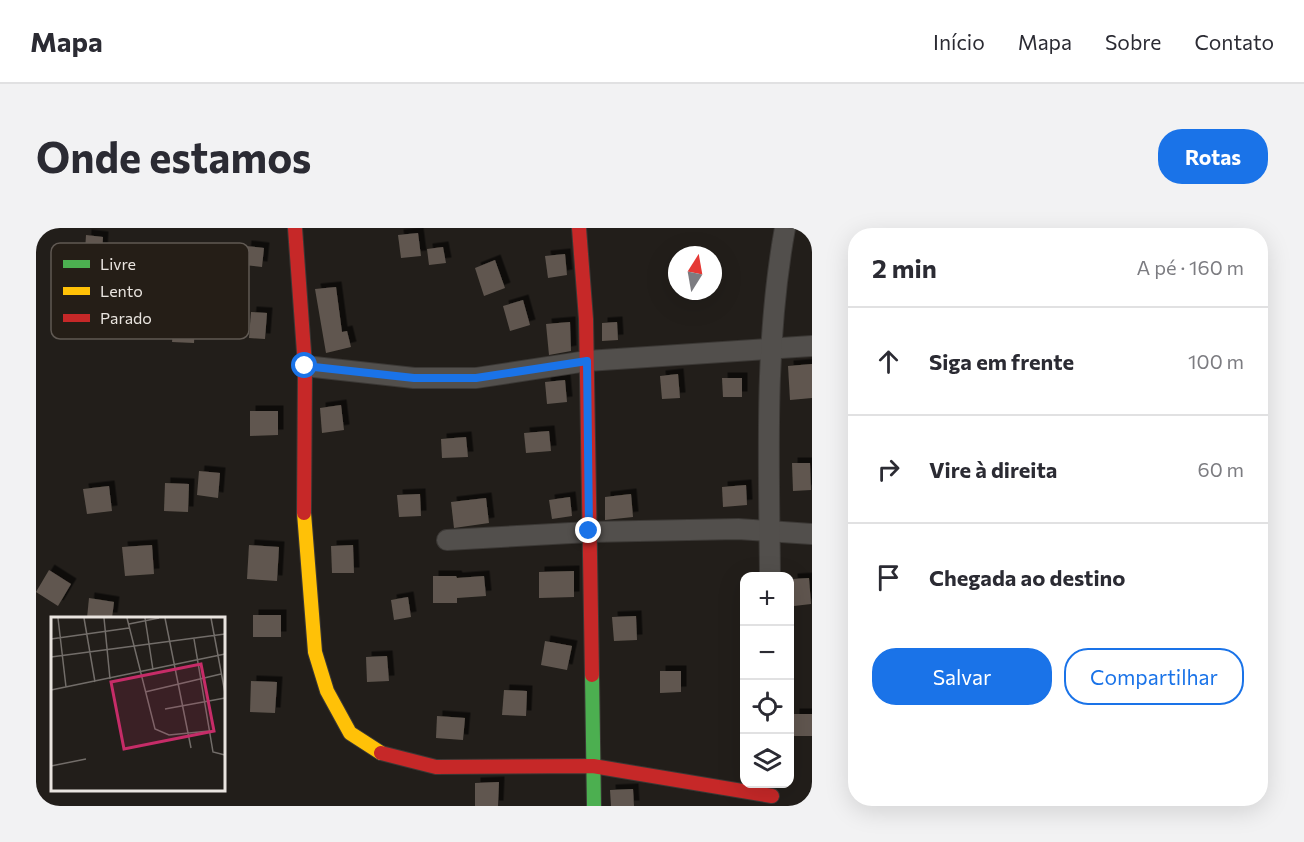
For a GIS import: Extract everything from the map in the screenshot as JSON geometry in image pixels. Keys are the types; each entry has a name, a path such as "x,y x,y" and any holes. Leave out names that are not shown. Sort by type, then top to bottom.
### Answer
{"street":[{"path":"295,228 305,366 304,530 315,651 327,691 350,732 382,753 435,767 593,766 772,795"},
{"path":"579,228 587,361 594,806"},
{"path":"770,572 770,349 785,228"},
{"path":"305,366 414,378 476,378 587,361 812,346"},
{"path":"447,540 589,531 738,529 812,534"}],"building":[{"path":"418,233 421,256 401,258 398,235"},
{"path":"86,235 103,237 103,243 86,243"},
{"path":"249,246 264,248 262,267 249,266"},
{"path":"443,247 446,263 429,265 427,249"},
{"path":"565,254 567,275 548,278 545,256"},
{"path":"495,260 505,288 484,296 475,268"},
{"path":"336,287 342,332 347,331 351,347 326,353 315,289"},
{"path":"523,300 530,325 510,331 503,306"},
{"path":"251,312 267,313 265,339 249,338"},
{"path":"570,322 571,351 549,355 546,324"},
{"path":"617,322 618,340 602,341 602,323"},
{"path":"172,339 194,339 194,343 172,342"},
{"path":"812,364 812,398 790,400 788,366"},
{"path":"678,374 680,398 662,399 660,376"},
{"path":"722,378 742,378 742,397 723,397"},
{"path":"565,380 567,402 547,404 545,382"},
{"path":"341,405 344,430 322,433 320,408"},
{"path":"250,411 278,411 278,435 250,436"},
{"path":"549,431 551,451 526,453 524,433"},
{"path":"466,437 468,457 442,458 441,439"},
{"path":"792,463 810,463 811,490 793,491"},
{"path":"199,471 220,473 218,498 197,495"},
{"path":"165,483 189,484 188,512 164,511"},
{"path":"746,485 747,505 723,507 722,487"},
{"path":"109,486 112,511 87,514 83,489"},
{"path":"420,494 421,516 399,517 397,495"},
{"path":"631,494 633,517 605,520 605,497"},
{"path":"570,497 572,516 552,519 549,500"},
{"path":"486,498 489,523 454,528 451,502"},
{"path":"152,545 154,574 125,576 122,547"},
{"path":"249,545 279,547 277,581 247,579"},
{"path":"353,545 354,573 332,573 331,546"},
{"path":"49,570 71,584 58,606 36,592"},
{"path":"574,571 574,597 539,598 539,572"},
{"path":"433,576 456,576 457,578 484,576 486,596 457,598 457,603 433,603"},
{"path":"809,578 811,604 794,606 794,579"},
{"path":"408,597 411,617 394,620 391,600"},
{"path":"89,598 114,602 112,617 87,617"},
{"path":"253,615 281,615 281,637 253,637"},
{"path":"636,616 637,640 614,641 612,617"},
{"path":"545,641 572,646 567,670 541,665"},
{"path":"387,656 389,681 367,682 366,657"},
{"path":"660,671 681,671 681,692 660,693"},
{"path":"251,681 277,682 275,713 250,712"},
{"path":"504,690 527,691 526,716 502,715"},
{"path":"794,714 812,714 812,736 794,736"},
{"path":"437,716 465,718 463,740 436,738"},
{"path":"499,782 498,806 475,806 475,783"},
{"path":"633,789 634,806 611,806 610,790"}],"traffic: fast":[{"path":"592,675 594,806"}],"traffic: slow":[{"path":"304,513 315,652 327,691 350,733 381,753"}],"traffic: jam":[{"path":"295,228 305,366 304,513"},
{"path":"579,228 586,319 592,675"},
{"path":"381,753 436,767 593,766 772,796"}],"route":[{"path":"305,366 414,378 476,378 587,361 589,531"}]}
